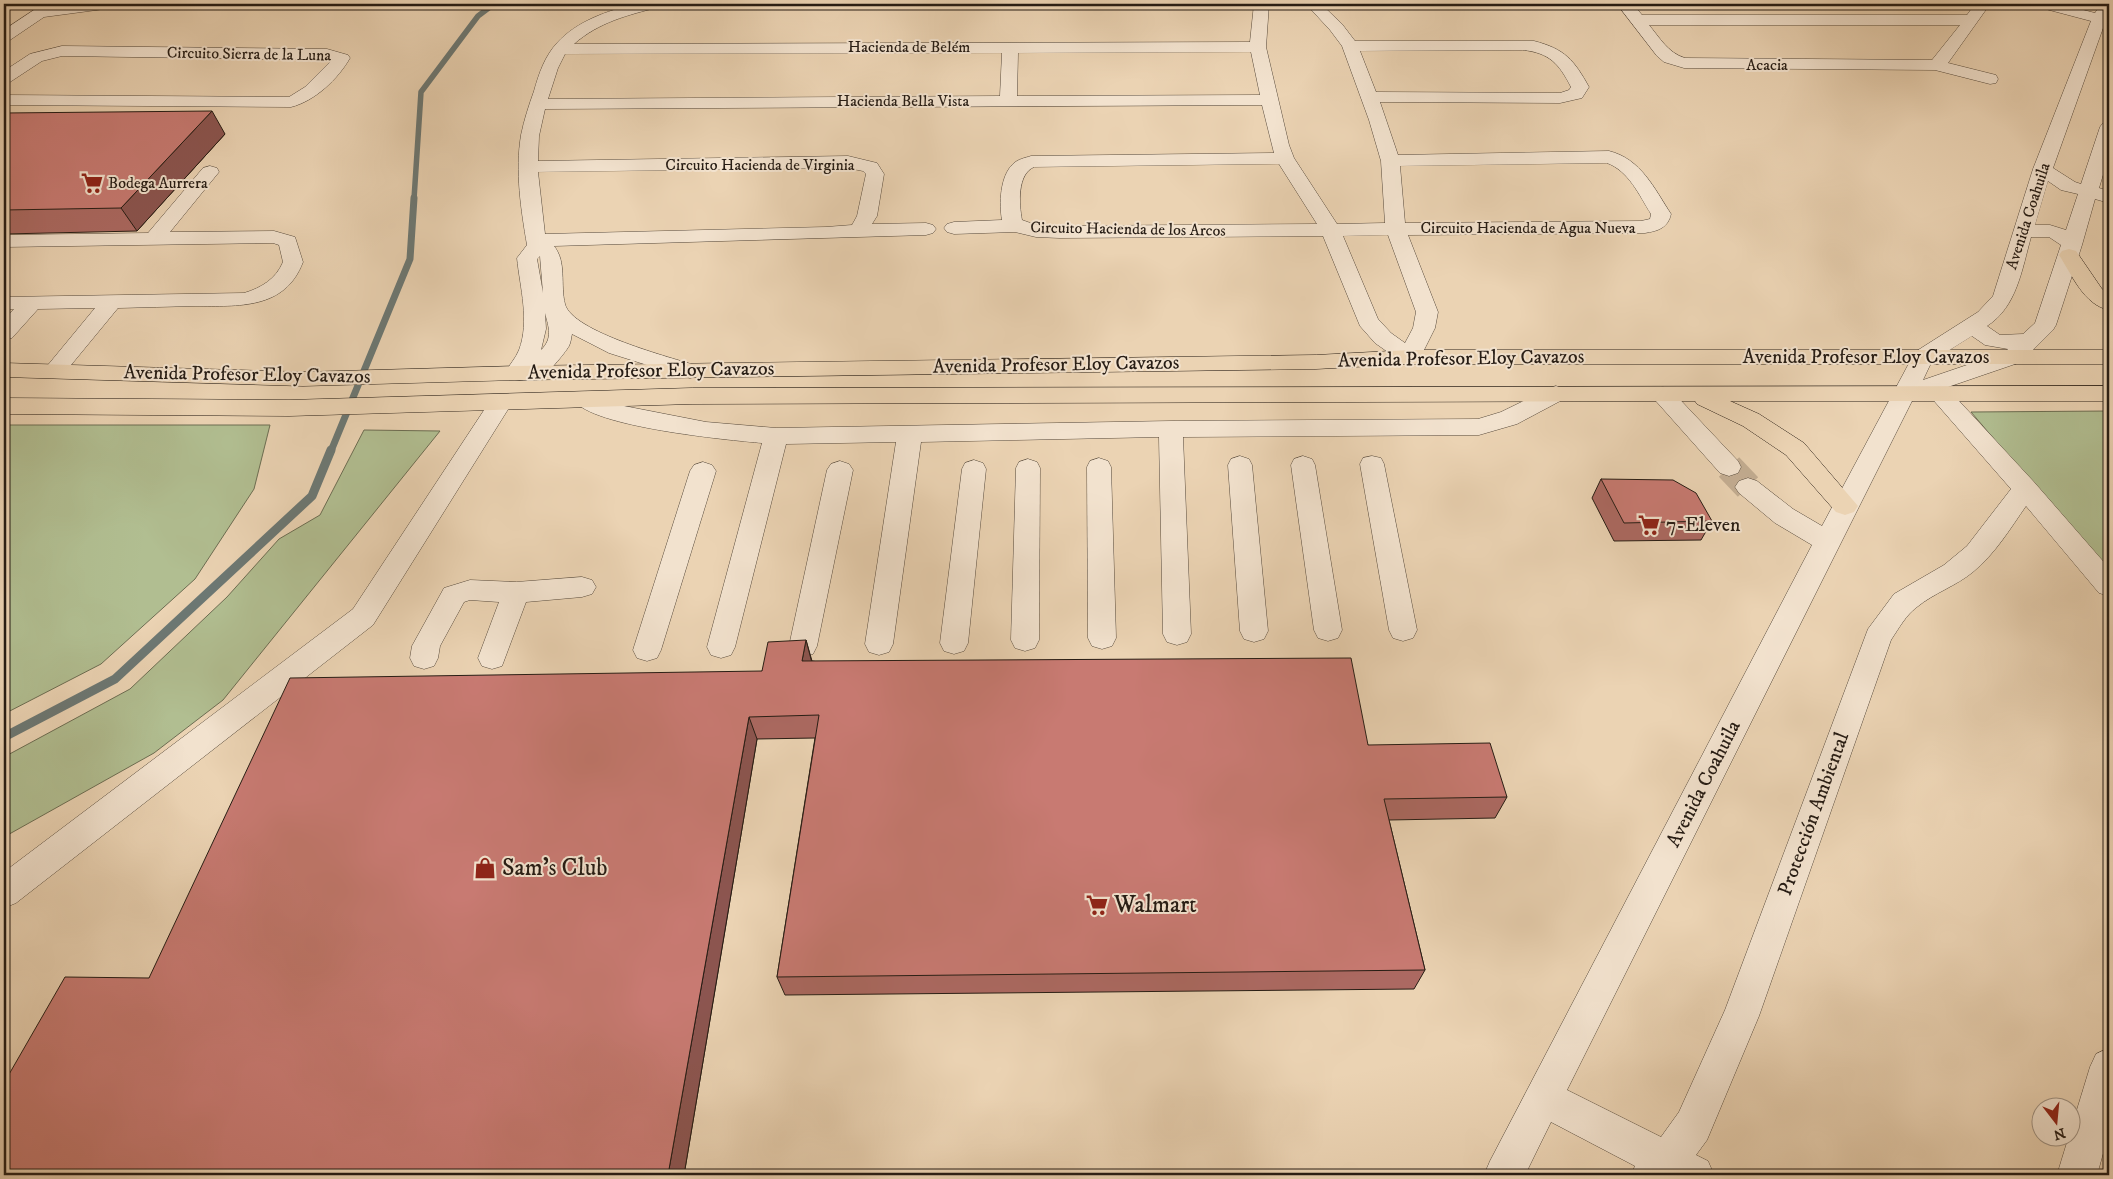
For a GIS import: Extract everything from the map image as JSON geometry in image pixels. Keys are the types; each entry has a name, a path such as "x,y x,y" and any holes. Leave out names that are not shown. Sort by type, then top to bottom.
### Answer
{"main road":[{"path":"2070,250 2094,292 2109,304"},
{"path":"1287,395 1355,383 1382,373 1410,356 1436,369 1476,381 1556,394"},
{"name":"Avenida Profesor Eloy Cavazos","path":"4,370 303,378 690,370 1316,362 1410,356 2109,357"},
{"name":"Avenida Profesor Eloy Cavazos","path":"4,406 289,408 692,396 2109,393"},
{"path":"1696,395 1751,420 1795,449 1845,506"}],"street":[{"path":"4,5 15,4"},
{"path":"4,19 40,7 104,4"},
{"path":"146,4 404,4"},
{"path":"524,374 533,339 533,300 527,258 536,243 529,167 530,137 551,64 567,42 590,26 623,12 654,4"},
{"path":"1262,4 1258,47 1269,100 1285,158 1330,229 1368,321 1383,338 1410,356 1424,328 1427,312 1396,228 1390,161 1370,97 1350,46 1336,27 1313,4"},
{"name":"Acacia","path":"1625,4 1663,53 1670,59 1684,63 1935,65 1990,79"},
{"path":"1935,65 1941,62 1983,4"},
{"path":"2043,4 2104,20"},
{"name":"Avenida Coahuila","path":"1504,1175 1923,357 1976,325 1996,307 2003,297 2039,178 2104,20 2108,4"},
{"path":"4,37 40,7"},
{"path":"4,9 8,11 4,19"},
{"path":"1638,20 1970,20"},
{"path":"1350,46 1523,45 1544,47 1557,54 1580,87 1576,94 1560,98 1370,97"},
{"path":"1008,100 1010,47"},
{"name":"Hacienda de Belém","path":"561,49 1258,47"},
{"name":"Circuito Sierra de la Luna","path":"4,100 291,102 307,94 342,58 327,54 62,50 36,57 7,73"},
{"name":"Hacienda Bella Vista","path":"538,104 1269,100"},
{"path":"1904,394 2013,357 2045,326 2109,127"},
{"name":"Circuito Hacienda de los Arcos","path":"1285,158 1058,160 1027,164 1018,168 1012,178 1011,213 1015,226 1036,231 1330,229"},
{"name":"Circuito Hacienda de Agua Nueva","path":"1330,229 1641,228 1658,223 1660,214 1633,172 1623,162 1609,158 1390,161"},
{"name":"Circuito Hacienda de Virginia","path":"529,167 860,164 870,167 875,174 867,216 858,230"},
{"path":"154,239 210,172"},
{"path":"2039,178 2109,197"},
{"path":"954,228 1015,226"},
{"path":"2022,232 2043,229 2052,231 2067,239 2070,250"},
{"path":"536,243 826,233 858,230 926,230"},
{"path":"4,241 274,237 288,241 293,262 289,271 279,282 257,297 244,299 4,303"},
{"path":"524,374 559,344 561,334 555,308 550,254 536,243"},
{"path":"54,371 112,301"},
{"path":"4,333 32,302"},
{"path":"555,308 564,320 588,334 625,349 690,370"},
{"path":"1976,325 1979,332 1995,342 2006,343 2032,340"},
{"path":"586,400 613,412 632,416 706,430 776,436 1171,429 1479,427 1509,418 1556,394"},
{"path":"1940,394 2109,586"},
{"path":"1663,395 1729,467"},
{"path":"4,892 363,617 500,403"},
{"path":"1171,429 1177,634"},
{"path":"879,644 910,433"},
{"path":"722,648 776,436"},
{"path":"1372,464 1403,630"},
{"path":"1240,465 1254,632"},
{"path":"1303,465 1328,630"},
{"path":"1099,467 1102,638"},
{"path":"1025,640 1028,468"},
{"path":"954,643 974,469"},
{"path":"803,646 840,470"},
{"path":"646,650 703,471"},
{"path":"1748,487 1784,516 1827,542"},
{"name":"Protección Ambiental","path":"1671,1171 1693,1126 1741,1016 1878,637 1892,615 1909,599 1968,561 1982,546 2024,488"},
{"path":"424,658 426,646 454,595 470,590 516,592 582,587"},
{"path":"492,658 516,592"},
{"path":"2077,1175 2109,1067"},
{"path":"1544,1098 1671,1171"}],"green space":[{"path":"2109,411 2109,574 1971,412"},
{"path":"4,425 270,425 254,489 195,579 101,664 4,714"},
{"path":"364,430 440,431 223,700 154,753 4,837 4,757 130,689 227,597 279,539 320,515"}],"building":[{"name":"Bodega Aurrera","path":"212,111 121,208 4,210 4,113"},
{"path":"1601,479 1673,480 1696,493 1712,521 1624,523"},
{"path":"806,640 802,661 1351,658 1368,745 1490,743 1507,797 1384,799 1425,970 777,977 819,715 749,717 668,1175 4,1175 4,1083 65,977 149,978 290,678 762,671 768,642"}],"waterway":[{"path":"414,199 421,92 478,16 494,4"},
{"path":"331,451 410,259 414,198"},
{"path":"4,737 115,679 312,496 331,450"}],"tunnel":[{"path":"1729,467 1748,487"}],"place":[{"name":"Bodega Aurrera","path":"92,183"},
{"name":"7-Eleven","path":"1649,525"},
{"name":"Sam's Club","path":"485,868"},
{"name":"Walmart","path":"1097,905"}]}
